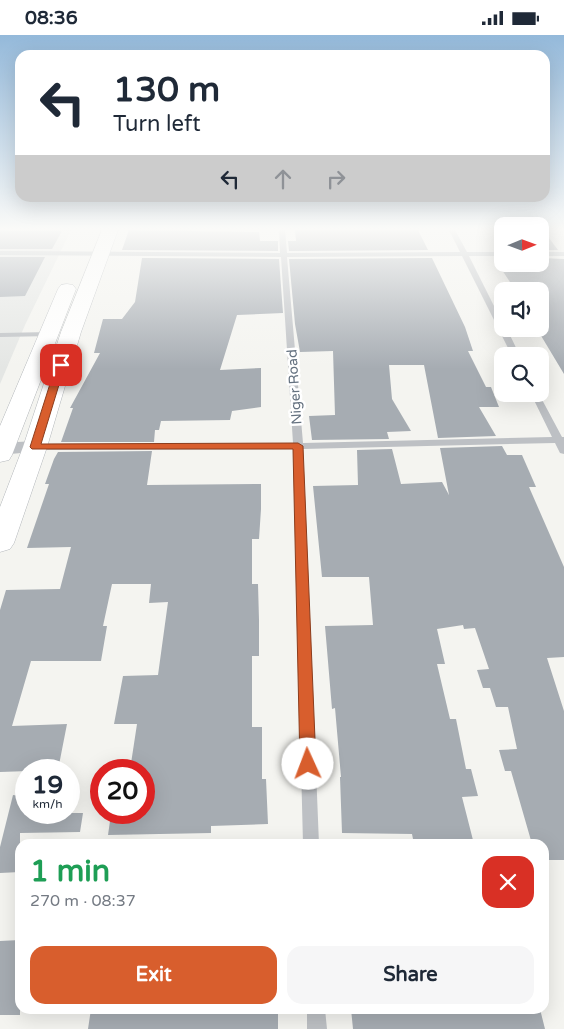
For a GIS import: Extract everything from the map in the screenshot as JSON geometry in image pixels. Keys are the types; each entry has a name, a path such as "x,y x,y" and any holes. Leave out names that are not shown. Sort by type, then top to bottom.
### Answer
{"main road":[{"path":"1,451 49,334 79,276"},
{"path":"0,543 35,447 71,332 85,276"}],"street":[{"path":"1,451 35,447"}],"lane":[{"name":"Niger Road","path":"286,276 298,446 310,839"},
{"path":"476,276 494,311"},
{"path":"0,335 49,334"},
{"path":"541,402 562,440 564,451"},
{"path":"35,447 298,446 562,440"},
{"path":"316,1014 316,1029"}],"shaded area":[{"path":"0,276 49,276 25,325 0,384"}],"building":[{"path":"0,276 35,276 25,296 0,297"},
{"path":"139,276 280,276 283,313 237,315 220,370 261,368 261,407 232,411 230,420 161,421 159,430 155,430 154,442 61,442 73,408 70,408 100,353 94,353 103,319 122,319 135,302"},
{"path":"291,276 441,276 465,327 473,351 468,351 486,387 491,387 494,402 497,402 499,407 479,407 496,436 438,438 424,365 389,365 392,399 411,431 387,432 389,439 312,440 309,416 335,415 333,351 300,352 295,324"},
{"path":"506,276 564,276 564,374 542,337 549,337 549,282 510,282"},
{"path":"502,446 507,455 522,455 536,487 529,487 564,567 564,657 547,658 564,711 564,860 549,860 549,839 531,839 511,771 505,771 499,750 517,749 508,707 496,707 490,688 483,688 477,670 489,669 475,628 464,629 463,625 437,629 445,664 437,664 450,719 456,719 466,769 471,769 478,796 462,797 473,839 413,839 412,834 342,833 341,777 335,708 332,709 325,626 373,625 369,577 322,577 313,486 358,485 357,450 392,449 401,484 442,482 449,495 440,448"},
{"path":"152,451 147,485 261,484 259,539 252,539 252,584 258,584 259,656 252,656 252,727 262,727 262,779 266,779 268,824 211,826 211,833 108,835 110,824 155,824 155,759 132,759 137,724 114,724 123,676 158,675 168,602 149,603 151,584 112,584 103,626 107,626 101,661 31,661 12,726 67,724 60,759 15,759 15,771 0,772 0,610 6,590 60,589 71,547 27,548 49,484 45,484 58,452"},
{"path":"13,795 15,795 15,824 80,824 80,813 83,813 80,832 20,833 20,839 15,839 15,872 0,873 0,847"},
{"path":"15,940 15,1014 20,1015 0,1015 0,941"},
{"path":"90,1014 278,1014 278,1029 88,1029"},
{"path":"352,1014 541,1014 545,1029 353,1029"}],"route":[{"path":"61,365 35,447 298,446 308,764"}]}
